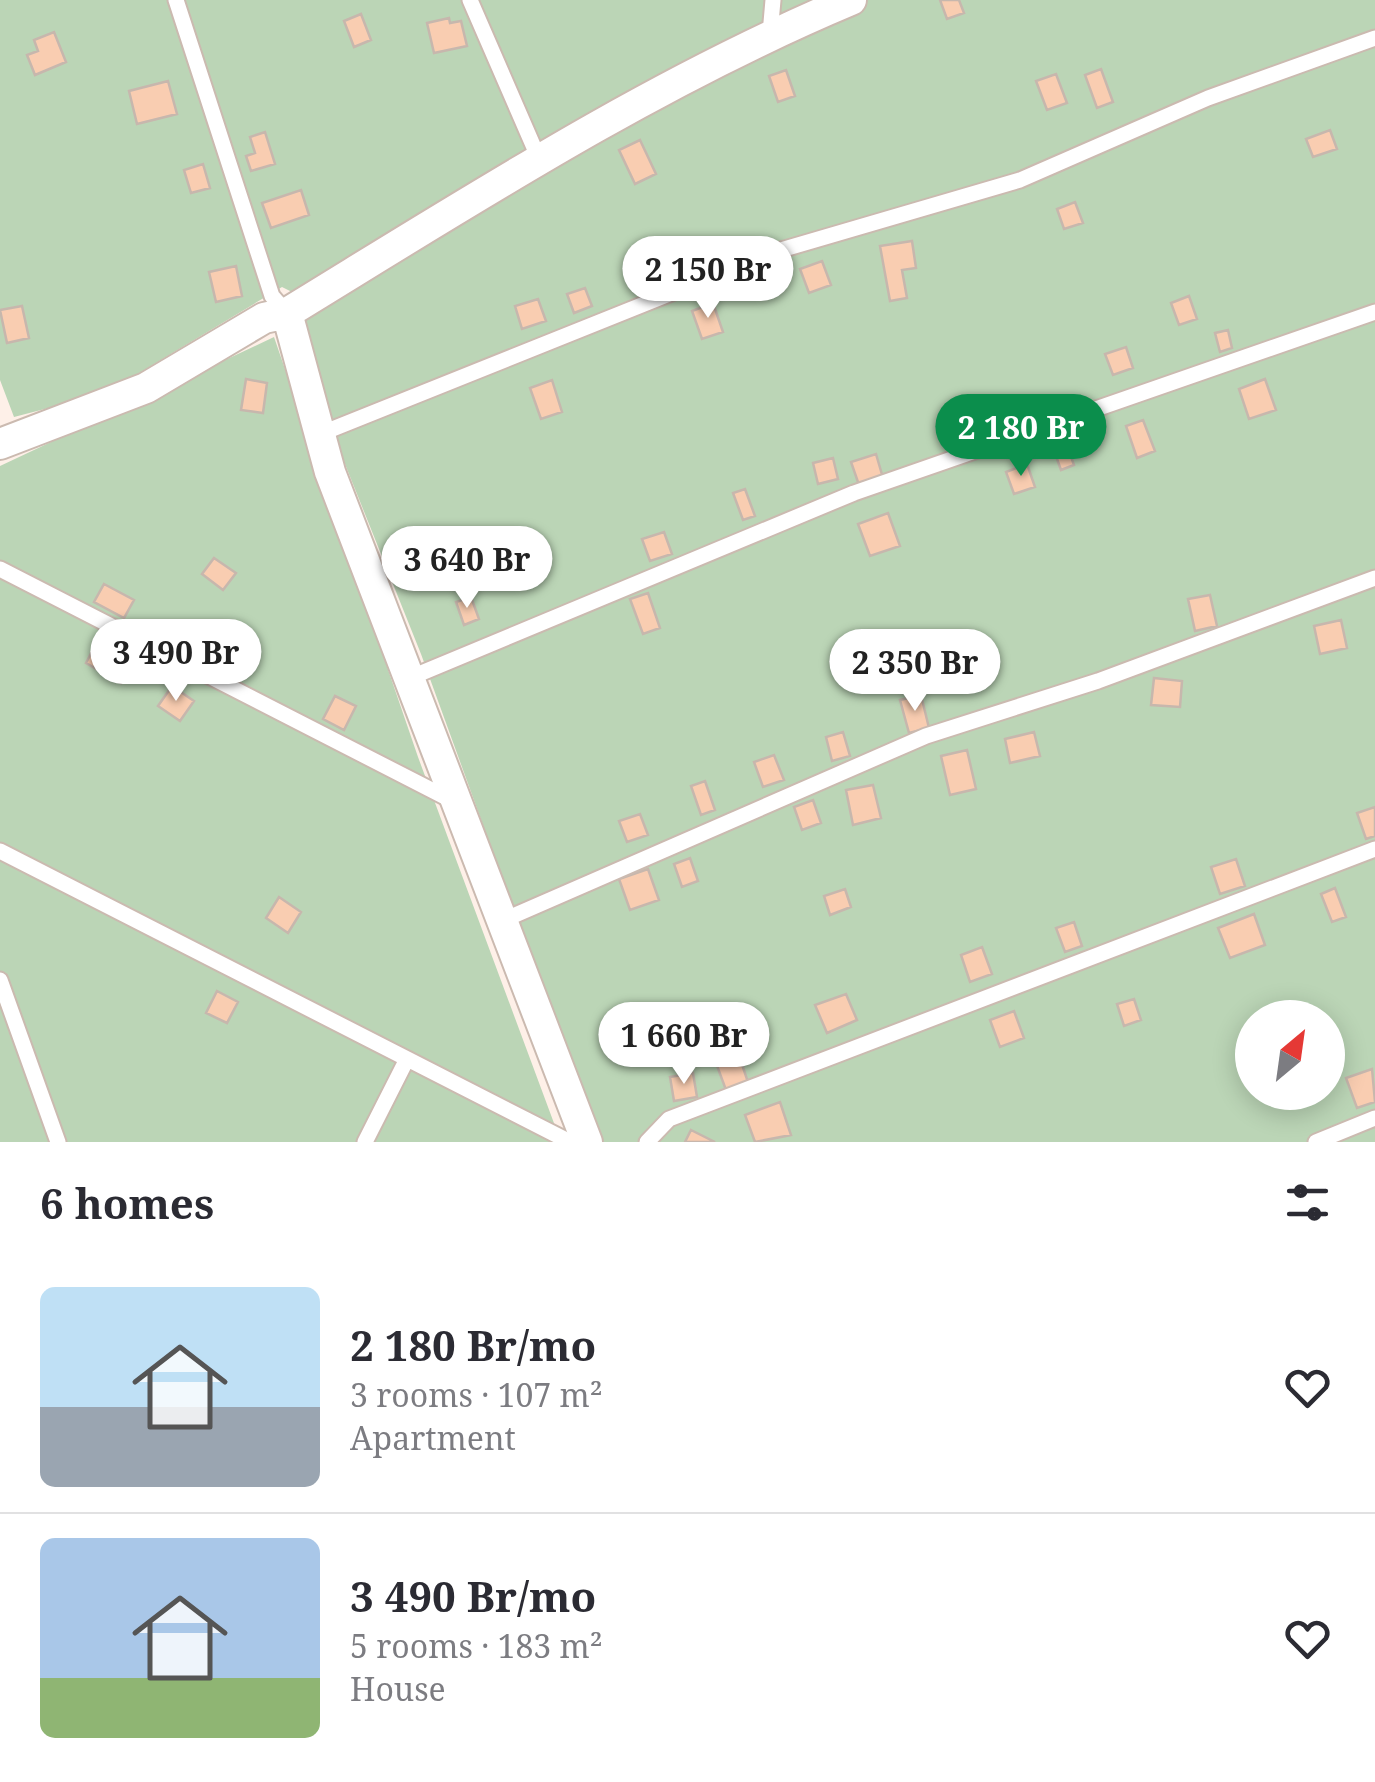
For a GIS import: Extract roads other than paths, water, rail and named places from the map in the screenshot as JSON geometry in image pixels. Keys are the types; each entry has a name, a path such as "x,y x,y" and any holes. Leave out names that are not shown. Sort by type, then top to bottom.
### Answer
{"street":[{"path":"0,444 146,388 264,318 287,313 538,159 770,34 851,0"},
{"path":"287,313 330,472 452,801 587,1142"}],"lane":[{"path":"176,0 272,296 287,313"},
{"path":"470,0 538,159"},
{"path":"770,34 774,0"},
{"path":"320,434 774,252 1020,180 1208,98 1375,38"},
{"path":"407,679 854,493 1375,312"},
{"path":"0,570 452,801"},
{"path":"499,922 926,736 1098,681 1375,578"},
{"path":"647,1142 670,1118 1375,848"},
{"path":"0,851 570,1142"},
{"path":"0,980 58,1142"},
{"path":"365,1142 406,1058"},
{"path":"1316,1142 1375,1118"}]}
